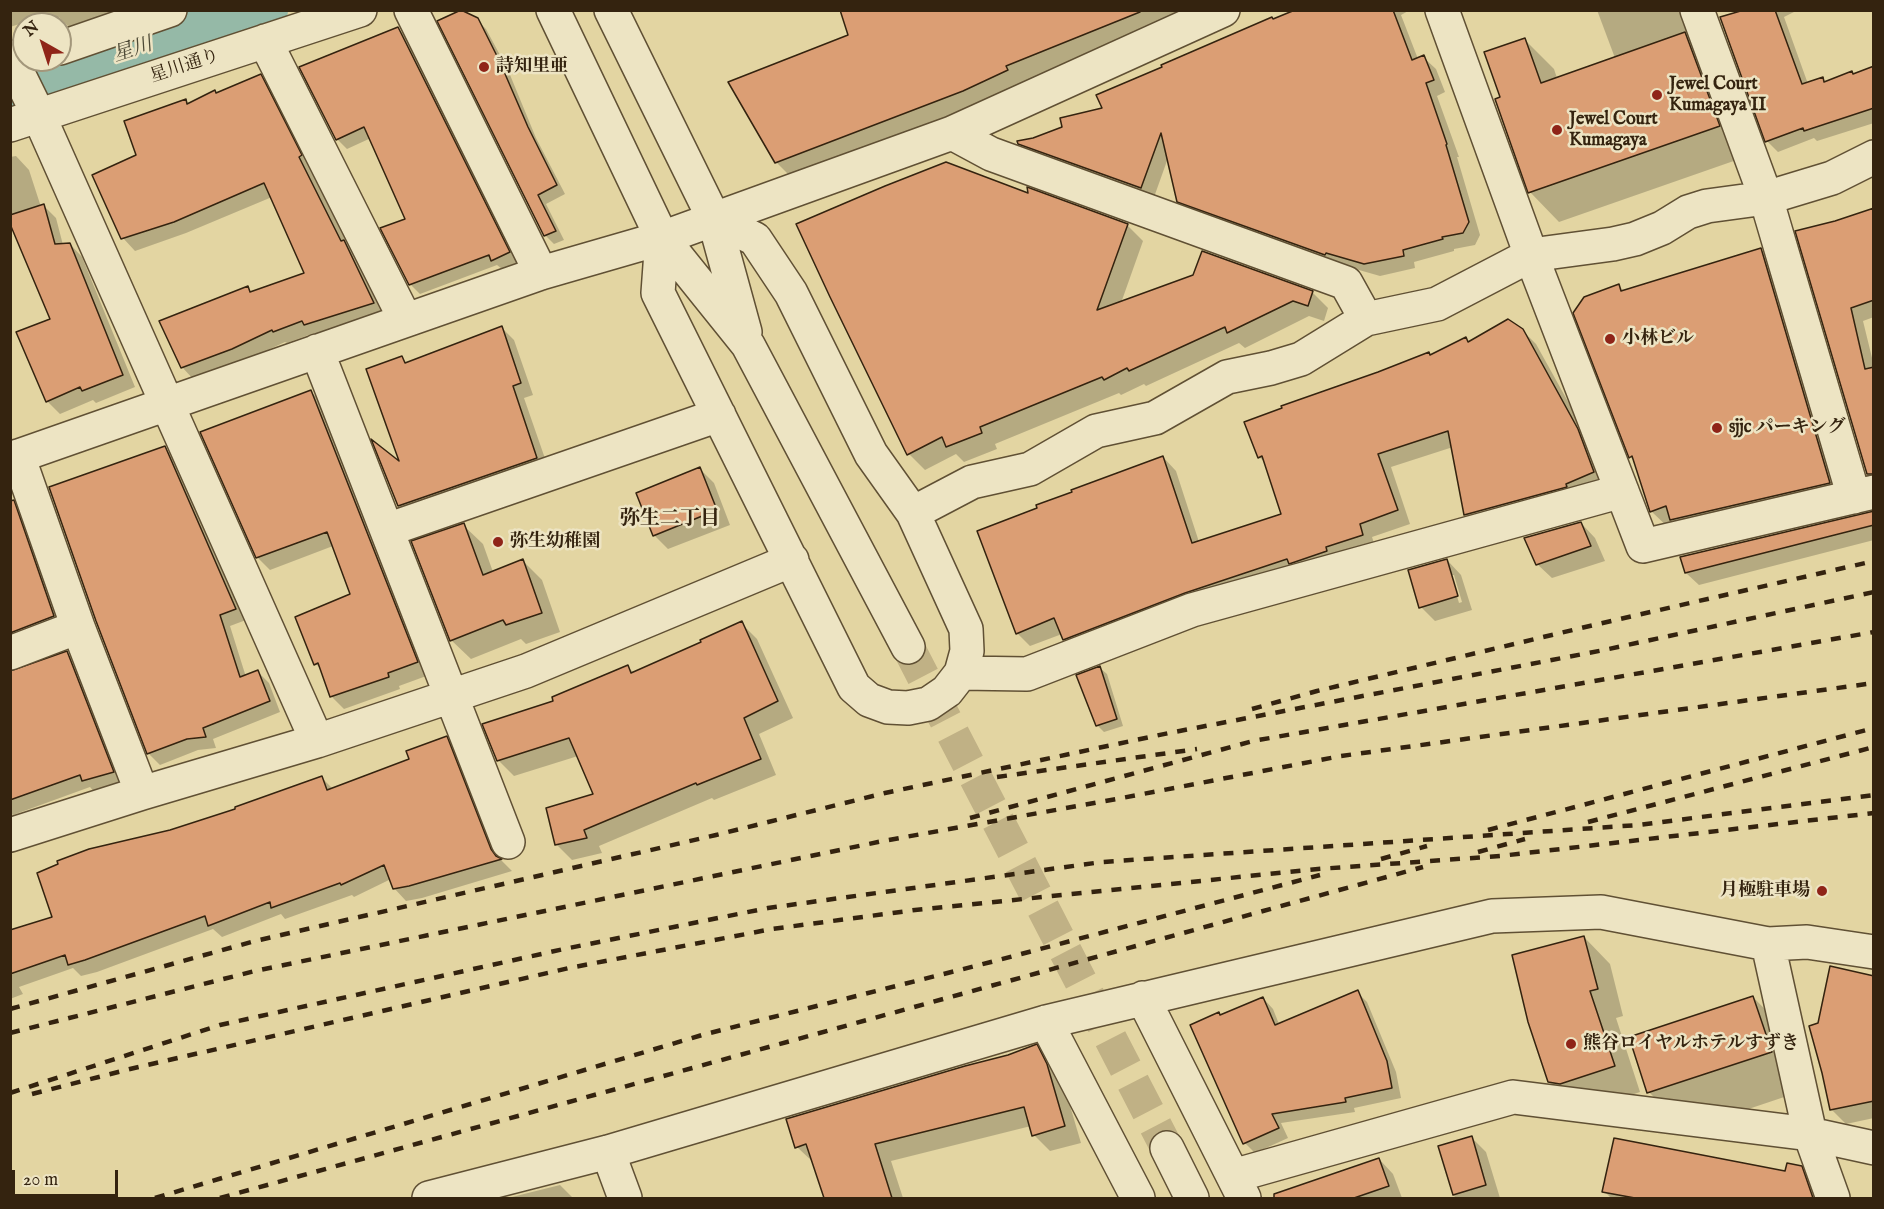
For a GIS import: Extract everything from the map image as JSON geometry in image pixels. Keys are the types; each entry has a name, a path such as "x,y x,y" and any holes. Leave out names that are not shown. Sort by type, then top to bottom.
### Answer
{"street":[{"path":"72,44 170,10"},
{"name":"星川通り","path":"25,121 360,10"},
{"path":"411,10 541,273"},
{"path":"553,10 662,237 748,345 908,647"},
{"path":"611,10 714,219 748,345"},
{"path":"142,793 14,458 405,319 541,273 714,219 952,133 1223,10"},
{"path":"1442,10 1531,255 1643,546 1864,495 1766,198 1696,10"},
{"path":"265,41 405,319"},
{"path":"17,72 25,121 166,405 317,741"},
{"path":"952,133 991,154 1346,283 1366,319"},
{"path":"913,513 972,482 1030,469 1096,431 1155,418 1227,377 1301,359 1366,319 1437,304 1531,255 1635,239 1662,228 1688,212 1707,206 1766,198 1832,178 1874,157"},
{"path":"662,237 658,293 854,687 869,700 888,707 908,708 928,704 947,691 961,673 967,651 966,629 913,513 872,454 791,293 755,239 714,219"},
{"path":"317,351 508,842"},
{"path":"387,530 719,414"},
{"path":"961,673 1027,674 1192,610 1622,491"},
{"path":"10,836 142,793 317,741 526,671 792,560"},
{"path":"10,652 78,627"},
{"path":"429,1198 608,1152 1046,1022 1492,916 1601,912 1768,944 1807,942 1874,952"},
{"path":"1768,944 1810,1134 1833,1198"},
{"path":"1143,998 1238,1187 1513,1097 1810,1134 1874,1148"},
{"path":"1046,1022 1138,1198"},
{"path":"1167,1148 1192,1198"},
{"path":"608,1152 625,1198"}],"building":[{"path":"461,10 478,18 557,185 538,195 556,231 544,236 437,21"},
{"path":"840,10 1140,10 1140,12 1006,66 1008,70 963,91 775,163 728,82 848,35"},
{"path":"1295,10 1393,10 1412,60 1424,55 1434,80 1426,83 1447,144 1469,222 1463,233 1442,237 1443,239 1403,250 1404,256 1364,264 1326,253 1325,255 1177,202 1161,133 1141,188 1018,144 1017,141 1033,138 1062,127 1060,118 1102,108 1096,95 1272,17 1273,19"},
{"path":"1744,10 1775,10 1802,84 1823,77 1824,82 1852,71 1853,74 1874,66 1874,108 1804,131 1803,128 1765,142 1720,17"},
{"path":"398,27 510,252 491,261 489,255 409,285 380,228 405,219 364,127 336,140 299,67"},
{"path":"1685,32 1720,126 1528,193 1495,99 1500,97 1484,52 1525,38 1541,83"},
{"path":"261,74 302,155 299,157 341,241 344,240 374,303 304,325 302,321 273,332 272,330 232,349 181,368 159,321 248,286 250,292 304,273 264,183 174,222 121,239 92,175 136,155 124,121 186,99 187,104 215,90 216,93"},
{"path":"946,162 1028,193 1027,187 1128,224 1097,310 1193,275 1202,251 1313,291 1308,306 1293,301 1227,333 1225,327 1129,371 1127,368 1104,380 1102,377 980,427 982,433 946,447 942,437 907,455 796,224"},
{"path":"44,204 55,244 70,243 123,375 82,391 80,387 46,402 16,332 50,319 10,224 10,215"},
{"path":"1874,208 1874,300 1851,308 1865,369 1874,367 1874,474 1867,474 1795,231"},
{"name":"sjjc パーキング","path":"1761,248 1830,483 1670,520 1666,506 1650,512 1632,456 1629,458 1573,313 1584,297 1619,284 1621,291"},
{"path":"1508,319 1523,329 1578,429 1594,472 1566,484 1567,487 1464,515 1448,431 1378,454 1398,510 1360,524 1363,535 1326,547 1327,551 1289,564 1287,559 1185,593 1063,640 1054,618 1016,634 977,531 1037,508 1036,505 1072,492 1071,490 1163,456 1192,543 1281,514 1262,456 1258,458 1244,422 1282,408 1281,406 1429,352 1430,355 1466,337 1468,342"},
{"path":"502,326 521,383 513,386 537,458 398,506 371,439 399,461 366,369 402,356 405,363"},
{"path":"311,390 418,662 388,673 389,677 330,697 318,663 314,665 295,617 350,594 327,532 256,558 200,432"},
{"path":"165,446 236,609 220,615 240,677 258,670 270,701 203,728 206,737 187,739 147,754 96,621 49,487"},
{"path":"700,467 717,510 653,536 636,493"},
{"path":"14,500 54,616 10,633 10,501"},
{"path":"1874,511 1874,525 1685,573 1680,557"},
{"path":"1581,522 1591,546 1536,565 1524,538"},
{"path":"464,523 483,575 523,559 542,613 506,625 503,620 450,641 411,541"},
{"path":"1447,559 1458,596 1419,608 1408,570"},
{"path":"742,621 778,701 744,718 761,759 697,785 696,783 584,830 587,838 555,845 546,808 593,794 569,738 497,761 482,724 553,701 552,697 628,665 631,673"},
{"path":"67,651 114,772 82,781 80,775 10,800 10,671"},
{"path":"1100,666 1117,719 1096,726 1076,675"},
{"path":"447,736 491,849 496,856 502,859 393,889 384,865 341,885 340,883 271,908 270,902 208,926 205,916 85,960 68,965 65,955 10,974 10,930 52,917 37,873 58,864 57,861 89,849 170,830 235,809 235,807 322,776 327,790 409,759 406,751"},
{"path":"1584,936 1598,989 1590,991 1615,1066 1560,1084 1548,1082 1528,1022 1512,955"},
{"path":"1830,966 1874,976 1874,1101 1830,1110 1809,1026 1818,1023"},
{"path":"1358,990 1387,1061 1392,1088 1345,1098 1346,1102 1272,1114 1279,1128 1243,1144 1190,1025 1263,997 1275,1025"},
{"path":"1753,996 1772,1052 1647,1093 1629,1037"},
{"path":"1037,1044 1047,1064 1065,1126 1032,1136 1024,1107 875,1144 892,1198 824,1198 806,1144 795,1148 786,1119 1008,1055"},
{"path":"1472,1136 1486,1185 1453,1195 1438,1146"},
{"path":"1614,1138 1785,1171 1787,1163 1802,1166 1813,1198 1635,1198 1602,1192"},
{"path":"1379,1158 1389,1186 1354,1198 1274,1198 1274,1194"}],"waterway":[{"name":"星川","path":"10,92 256,10"}],"tunnel":[{"path":"908,647 1167,1148"}],"railway":[{"path":"1252,709 1317,691 1598,624 1874,561"},
{"path":"10,1009 255,941 716,835 885,793 1169,733 1604,650 1874,592"},
{"path":"970,818 1253,741 1874,632"},
{"path":"10,1033 255,971 883,841 1341,756 1874,683"},
{"path":"1488,830 1874,728"},
{"path":"1588,822 1874,747"},
{"path":"997,777 1197,749"},
{"path":"10,1093 220,1025 564,949 768,908 1102,862 1638,825 1874,795"},
{"path":"32,1094 130,1069 569,968 772,929 915,910 1318,869 1500,856 1874,813"},
{"path":"1478,852 1525,839"},
{"path":"1381,859 1427,846"},
{"path":"220,1198 1423,867"},
{"path":"155,1198 702,1035 1320,875"}],"place":[{"name":"詩知里亜","path":"484,67"},
{"name":"Jewel Court Kumagaya II","path":"1657,95"},
{"name":"Jewel Court Kumagaya","path":"1557,130"},
{"name":"小林ビル","path":"1610,339"},
{"name":"sjjc パーキング","path":"1717,428"},
{"name":"弥生幼稚園","path":"498,542"},
{"name":"月極駐車場","path":"1822,891"},
{"name":"熊谷ロイヤルホテルすずき","path":"1571,1044"}],"district":[{"name":"弥生二丁目","path":"670,520"}]}
